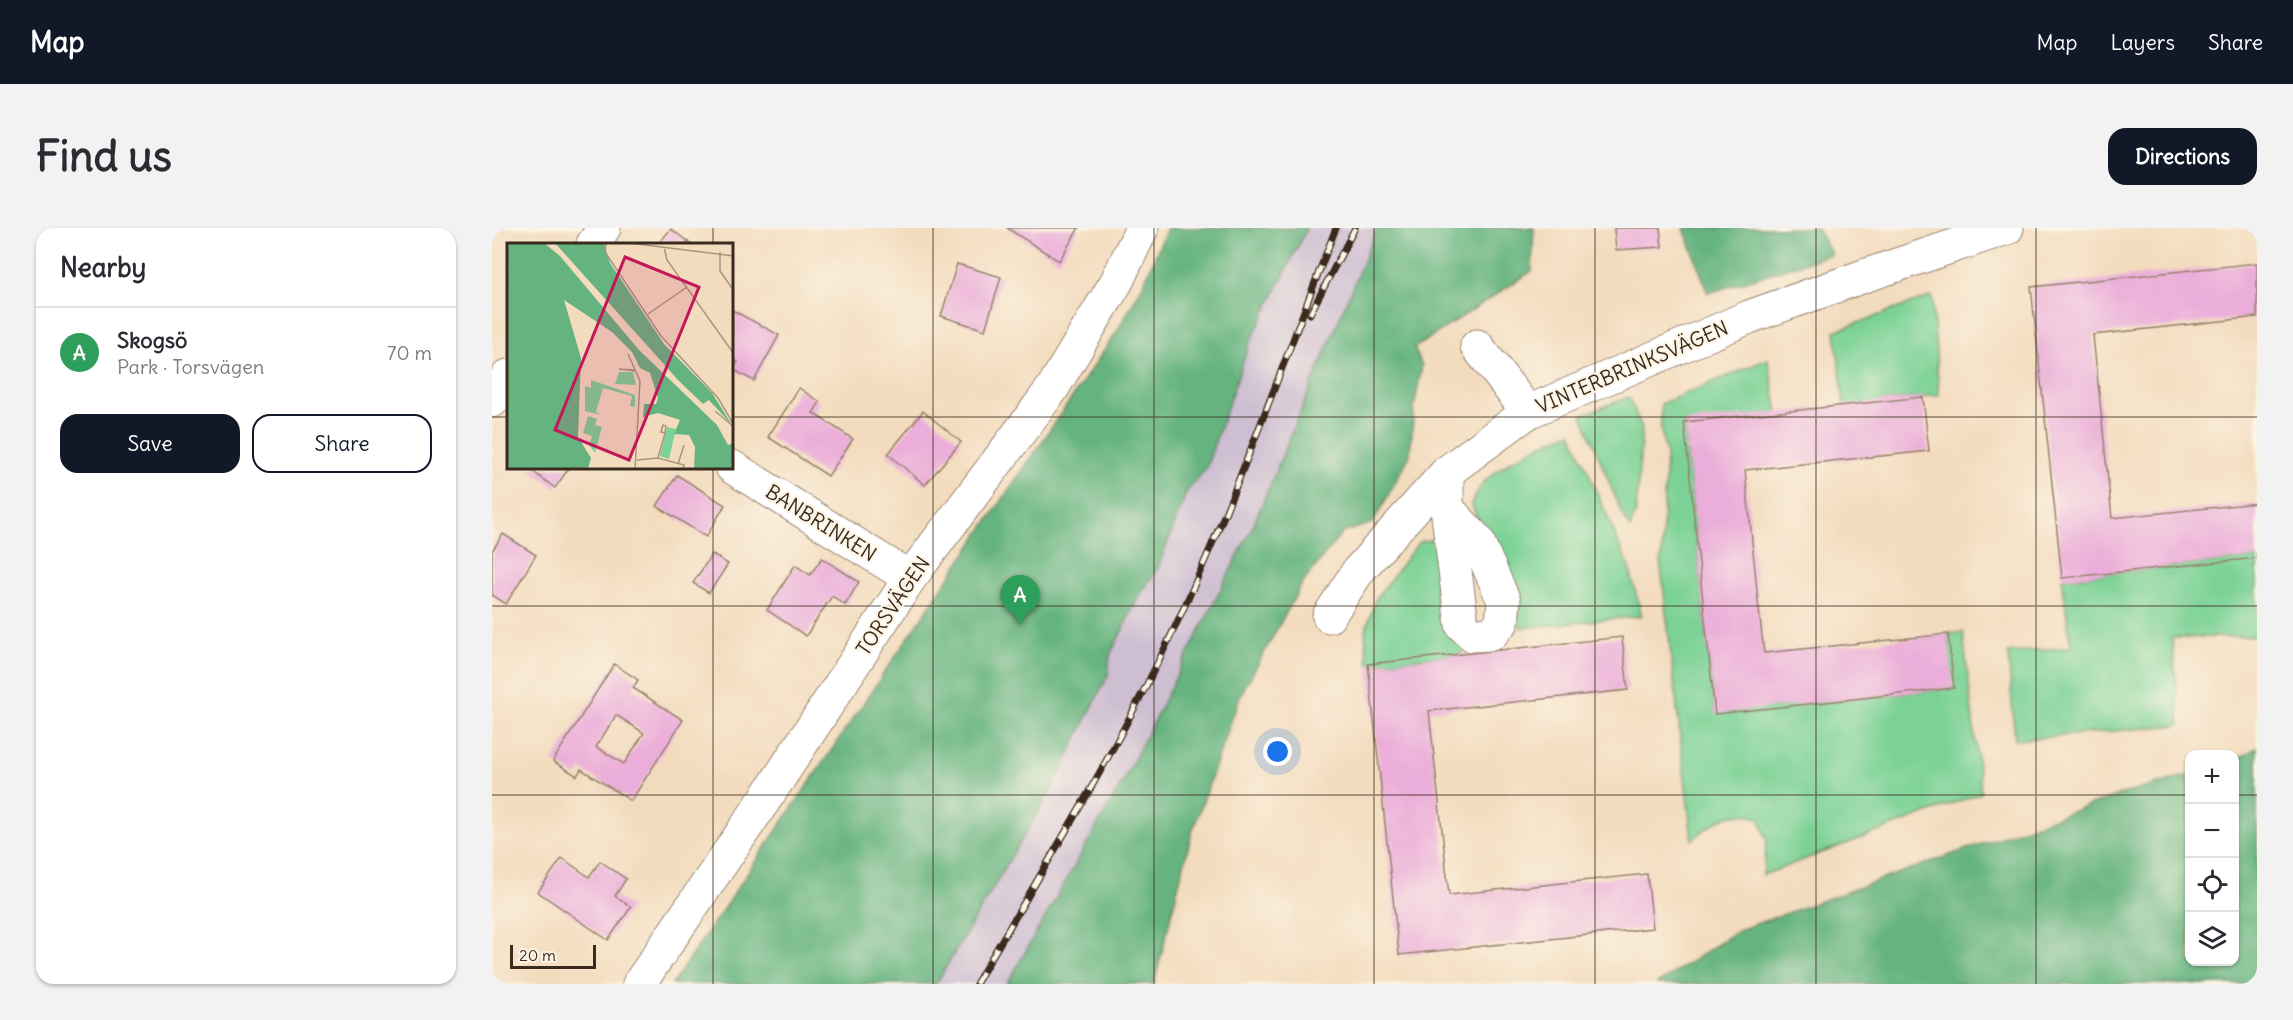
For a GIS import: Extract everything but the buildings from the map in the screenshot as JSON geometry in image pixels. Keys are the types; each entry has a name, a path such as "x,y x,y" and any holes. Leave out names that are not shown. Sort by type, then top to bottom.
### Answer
{"street":[{"path":"594,243 604,228"},
{"name":"TORSVÄGEN","path":"639,984 774,786 910,578 1052,389 1117,282 1142,228"},
{"name":"VINTERBRINKSVÄGEN","path":"1329,616 1358,572 1447,472 1528,411 1749,317 2007,228"},
{"path":"1477,346 1528,411"},
{"path":"492,401 507,378"},
{"name":"BANBRINKEN","path":"734,468 910,578"},
{"path":"1447,472 1447,508"}],"shaded area":[{"path":"1307,228 1377,228 1252,528 1124,779 1007,984 936,984 1051,790 1108,675 1110,655 1139,596 1158,568 1187,491 1206,468 1248,347"}],"green space":[{"path":"1167,228 1307,228 1248,347 1206,468 1187,491 1158,568 1139,596 1110,655 1108,675 1051,790 936,984 672,984 1116,333 1144,283"},
{"path":"1377,228 1534,228 1532,271 1414,348 1422,365 1414,408 1410,455 1373,523 1342,533 1302,584 1240,696 1192,832 1154,984 1007,984 1124,779 1252,528"},
{"path":"1684,228 1816,228 1832,254 1708,293"},
{"path":"1932,296 1939,395 1844,406 1835,331"},
{"path":"1768,359 1778,413 1684,423 1715,713 1953,688 1948,634 1963,632 1981,793 1763,875 1767,841 1760,819 1750,815 1732,815 1708,827 1692,840 1661,567 1666,454 1661,430 1661,404"},
{"path":"1629,397 1642,428 1636,511 1630,528 1621,512 1582,415"},
{"path":"1571,432 1629,567 1642,616 1521,628 1471,503 1484,482 1495,472 1516,458"},
{"path":"1433,539 1445,556 1462,654 1368,664 1365,632 1376,598 1419,542"},
{"path":"2257,558 2257,636 2172,638 2180,725 2015,740 2008,653 2071,647 2062,578"},
{"path":"2257,747 2257,984 1657,984 1739,930 2116,796 2185,776 2185,966 2239,966 2239,758"}],"railway":[{"path":"976,984 1116,743 1159,660 1208,554 1336,228"},
{"path":"1310,314 1355,228"}],"place":[{"name":"Skogsö","path":"1020,625"}]}
